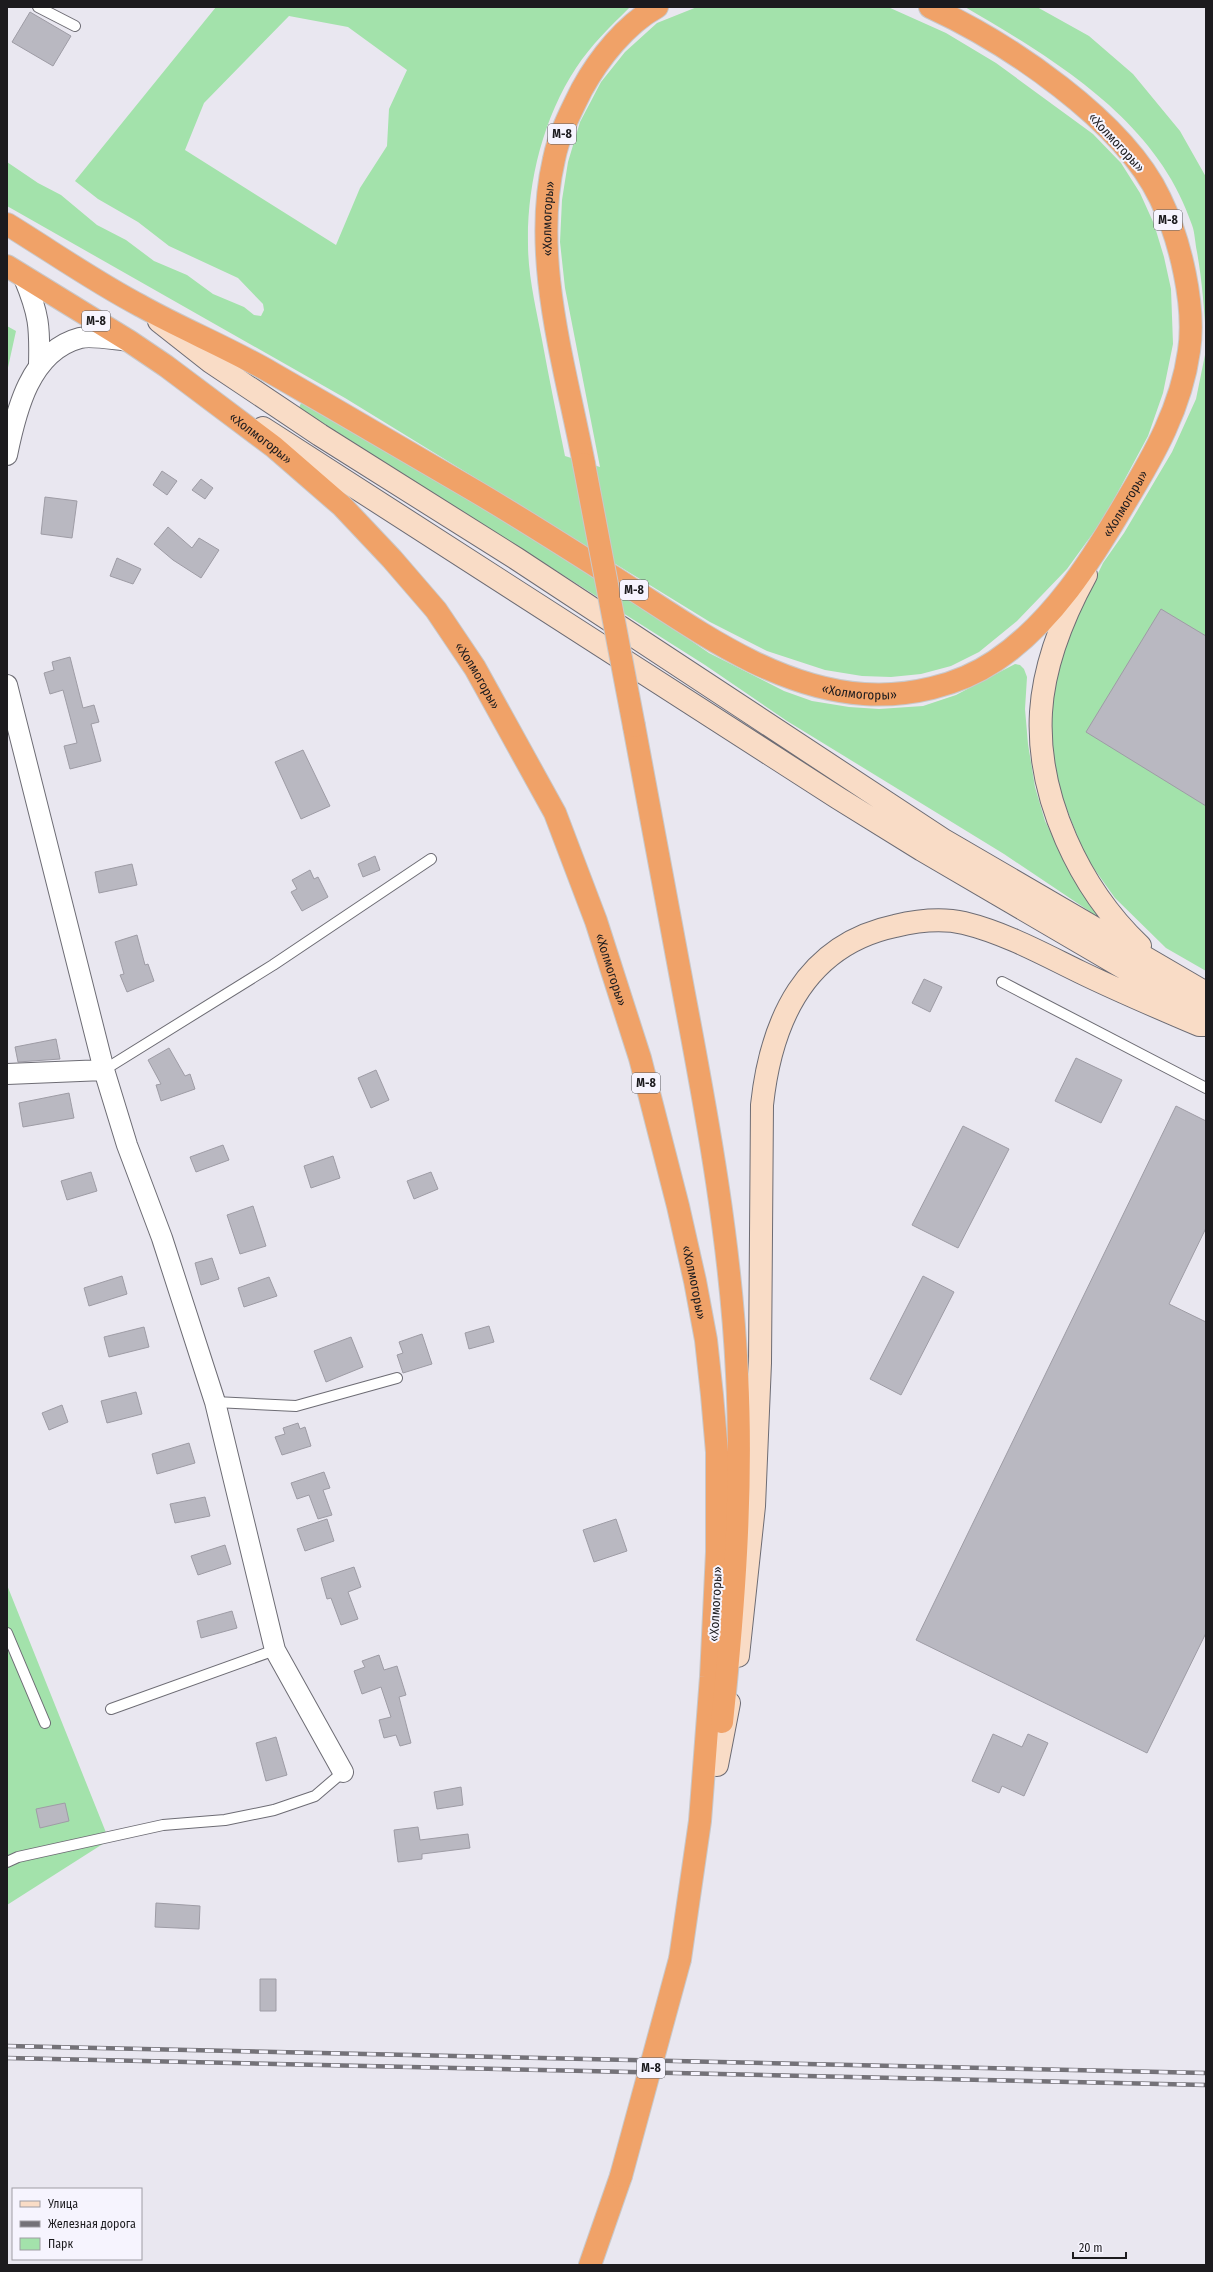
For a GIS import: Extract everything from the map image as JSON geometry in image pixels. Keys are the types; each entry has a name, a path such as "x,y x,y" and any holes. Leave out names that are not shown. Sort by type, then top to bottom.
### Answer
{"highway":[{"name":"«Холмогоры»","path":"657,7 645,14 614,44 589,76 568,117 554,158 548,197 545,243 550,293 584,464 711,1134 732,1306 737,1376 736,1532 730,1647 717,1765 704,1847 680,1959"},
{"name":"«Холмогоры»","path":"7,224 138,305 271,372 534,526 708,638 760,665 790,678 823,687 862,694 897,694 928,689 962,679 995,662 1034,628 1076,581 1112,526 1160,443 1179,399 1190,347 1188,294 1176,241 1162,200 1142,165 1104,124 1065,91 1004,48 953,18 930,7"},
{"name":"«Холмогоры»","path":"16,272 129,341 166,366 274,448 342,506 392,559 436,610 475,668 556,813 596,921 640,1058 678,1206 706,1340 717,1452 717,1552 711,1677 700,1821 680,1959"},
{"name":"М-8","path":"590,2265 621,2176 680,1959"}],"main road":[{"name":"М-8","path":"138,305 211,362 307,426 530,568 942,839 1206,993"},
{"name":"М-8","path":"166,366 844,802 936,858 1206,1016"},
{"name":"М-8","path":"1112,526 1059,630 1050,661 1041,712 1043,760 1054,805 1081,868 1125,931 1165,969"},
{"name":"М-8","path":"717,1765 740,1645 754,1506 760,1364 762,1105 766,1074 774,1040 783,1016 809,978 823,961 843,945 863,935 911,922 962,923 997,934 1132,997 1199,1025 1206,1026"}],"street":[{"path":"16,272 36,304 40,328 39,365"},
{"path":"7,455 11,412 39,365 62,345 81,338 129,341"},
{"path":"7,685 104,1070 127,1145 162,1238 215,1402 276,1650 343,1772"},
{"path":"7,1074 104,1070"}],"lane":[{"path":"38,7 75,26"},
{"path":"104,1070 273,965 431,859"},
{"path":"1002,982 1206,1088"},
{"path":"215,1402 296,1406 397,1378"},
{"path":"7,1633 45,1723"},
{"path":"111,1709 276,1650"},
{"path":"7,1862 18,1857 163,1825 225,1820 274,1810 315,1796 343,1772"}],"green space":[{"path":"216,7 630,7 588,51 564,87 554,108 539,152 530,198 528,221 528,256 531,280 565,456 600,467 565,288 560,242 562,200 568,162 580,122 601,82 625,52 657,23 697,7 888,7 946,33 996,63 1093,134 1121,163 1140,193 1154,224 1164,257 1171,289 1173,344 1163,393 1148,436 1104,518 1067,569 1017,621 979,652 951,666 921,674 891,677 862,676 825,670 767,651 710,622 345,398 7,206 7,162 38,183 61,195 97,225 126,240 154,261 187,275 213,294 244,307 254,315 261,316 264,310 263,304 238,278 169,246 138,222 98,199 75,181","holes":["289,16 348,27 407,70 389,109 387,146 360,188 336,245 185,150 204,103"]},
{"path":"965,7 1037,7 1089,36 1133,74 1180,131 1206,177 1206,336 1202,283 1193,228 1176,188 1154,154 1129,124 1099,96 1034,49"},
{"path":"7,326 16,331 7,372"},
{"path":"1206,350 1206,971 1166,948 1115,898 1085,856 1061,794 1051,743 1050,715 1060,662 1071,629 1103,563 1124,533 1172,452 1196,399"},
{"path":"301,403 567,556 709,653 784,691 812,701 849,707 879,709 923,706 956,695 1015,664 1020,665 1024,669 1027,677 1025,709 1028,744 1035,787 1045,821 1075,881 1098,917 1004,854 787,721 705,665 299,408"},
{"path":"7,1585 109,1840 7,1905"}],"building":[{"path":"30,12 71,36 53,66 12,42"},
{"path":"162,471 177,481 167,495 153,485"},
{"path":"201,479 213,488 205,499 192,490"},
{"path":"45,497 77,501 72,538 41,534"},
{"path":"168,527 192,548 199,538 219,550 201,578 173,560 154,544"},
{"path":"117,558 141,569 133,584 110,576"},
{"path":"1161,609 1206,636 1206,806 1086,732"},
{"path":"70,657 83,708 94,705 99,722 91,724 101,761 70,769 64,746 77,743 63,690 50,694 44,673 54,670 52,662"},
{"path":"303,750 330,806 301,819 275,762"},
{"path":"375,856 380,870 363,877 358,864"},
{"path":"132,864 137,885 99,893 95,872"},
{"path":"310,870 314,879 318,877 328,897 302,911 291,892 297,889 292,880"},
{"path":"137,935 145,965 148,964 154,981 127,992 120,975 124,974 115,942"},
{"path":"924,979 942,987 930,1012 912,1003"},
{"path":"56,1039 60,1059 18,1062 15,1047"},
{"path":"169,1048 185,1076 190,1074 195,1089 161,1101 156,1085 161,1084 148,1060"},
{"path":"1076,1058 1122,1080 1101,1123 1055,1101"},
{"path":"376,1070 389,1100 371,1108 358,1078"},
{"path":"69,1093 74,1118 23,1127 19,1103"},
{"path":"1176,1106 1206,1121 1206,1228 1169,1304 1206,1322 1206,1633 1147,1753 916,1640"},
{"path":"963,1126 1009,1149 958,1248 912,1225"},
{"path":"223,1145 229,1160 196,1172 190,1157"},
{"path":"333,1156 340,1178 311,1188 304,1166"},
{"path":"91,1172 97,1191 67,1200 61,1181"},
{"path":"431,1172 438,1189 414,1199 407,1181"},
{"path":"253,1206 266,1246 240,1254 227,1215"},
{"path":"212,1258 219,1279 201,1285 195,1263"},
{"path":"122,1276 127,1294 89,1306 84,1288"},
{"path":"923,1276 954,1292 901,1395 870,1379"},
{"path":"269,1277 277,1296 244,1307 238,1288"},
{"path":"489,1326 494,1342 469,1349 465,1333"},
{"path":"144,1327 149,1347 109,1357 104,1337"},
{"path":"422,1334 432,1364 403,1373 397,1355 403,1353 399,1342"},
{"path":"351,1337 363,1367 326,1382 314,1351"},
{"path":"136,1392 142,1414 107,1423 101,1401"},
{"path":"62,1405 68,1422 49,1430 42,1413"},
{"path":"298,1423 300,1429 305,1427 311,1446 282,1455 275,1437 285,1434 283,1428"},
{"path":"189,1443 195,1463 157,1474 152,1454"},
{"path":"324,1472 330,1488 323,1490 332,1515 318,1519 309,1495 297,1499 291,1483"},
{"path":"205,1497 210,1516 175,1523 170,1504"},
{"path":"327,1519 334,1541 305,1551 297,1529"},
{"path":"616,1519 627,1551 594,1562 583,1530"},
{"path":"225,1545 231,1564 198,1575 191,1556"},
{"path":"354,1567 361,1587 348,1592 358,1619 341,1625 331,1598 327,1599 321,1578"},
{"path":"232,1611 237,1628 201,1638 197,1621"},
{"path":"379,1655 384,1670 397,1666 406,1695 399,1697 411,1743 400,1746 396,1735 384,1738 379,1720 391,1717 381,1687 362,1694 354,1671 365,1667 362,1661"},
{"path":"993,1734 1022,1747 1028,1734 1048,1743 1024,1796 1002,1786 999,1793 972,1781"},
{"path":"276,1737 287,1775 266,1781 256,1743"},
{"path":"461,1787 463,1805 437,1809 434,1792"},
{"path":"65,1803 69,1821 40,1828 36,1809"},
{"path":"418,1827 420,1840 468,1834 470,1848 422,1854 422,1859 398,1862 394,1830"},
{"path":"156,1903 200,1906 199,1929 155,1927"},
{"path":"260,1979 276,1979 276,2011 260,2011"}],"railway":[{"path":"7,2046 1206,2073"},
{"path":"7,2058 1206,2085"}]}
